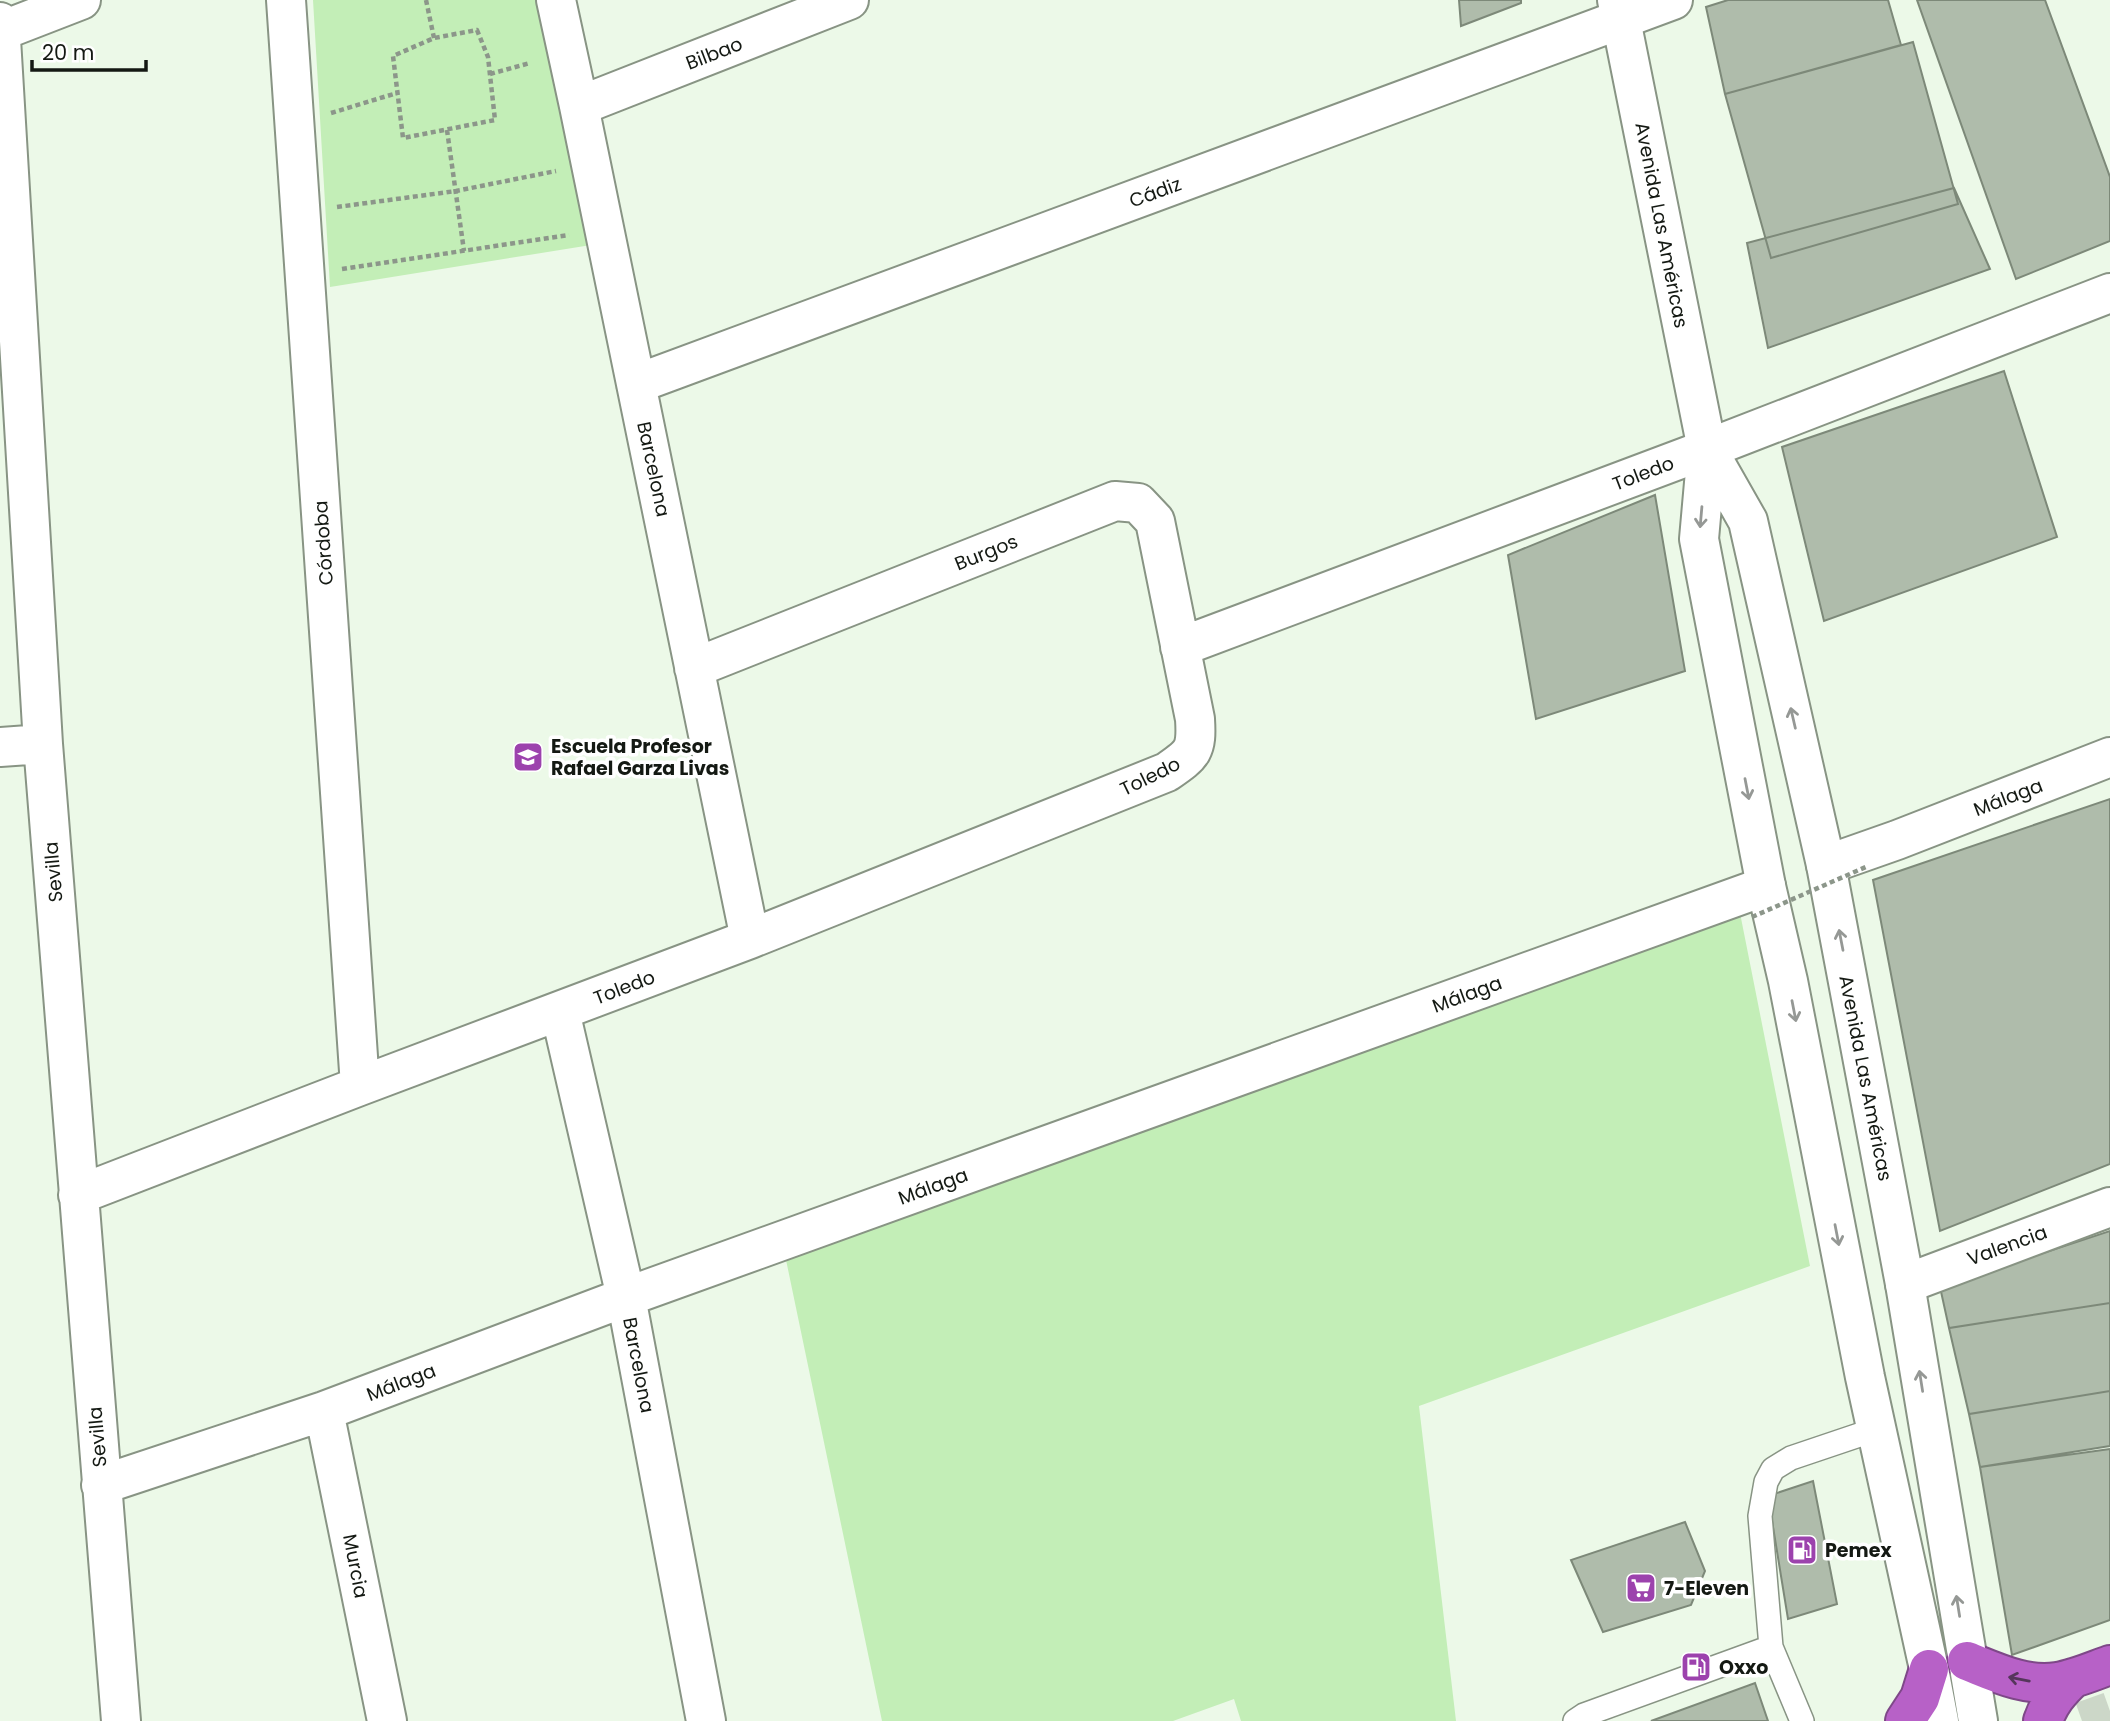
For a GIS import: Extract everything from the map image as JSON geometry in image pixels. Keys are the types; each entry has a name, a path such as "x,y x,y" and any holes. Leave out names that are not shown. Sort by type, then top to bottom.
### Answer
{"highway":[{"path":"1967,1661 2007,1677 2043,1683 2073,1678 2110,1665"},
{"path":"1905,1721 1920,1698 1930,1669"},
{"path":"2043,1721 2058,1692 2073,1678"}],"street":[{"path":"1,32 81,0"},
{"name":"Córdoba","path":"286,0 360,1086"},
{"name":"Barcelona","path":"556,0 750,939"},
{"name":"Bilbao","path":"579,106 849,0"},
{"name":"Cádiz","path":"636,384 1619,10 1673,0"},
{"name":"Avenida Las Américas","path":"1619,10 1707,449 1699,539 1759,901 1788,981 1865,1377 1930,1669 1939,1721"},
{"name":"Sevilla","path":"0,22 43,744 121,1721"},
{"name":"Toledo","path":"78,1195 750,939 1167,772 1188,757 1196,740 1195,719 1180,647 1707,449 2110,293"},
{"name":"Avenida Las Américas","path":"1707,449 1748,521 1826,865 1905,1284 1978,1721"},
{"name":"Burgos","path":"694,668 1115,501 1138,503 1155,521 1180,647"},
{"path":"0,747 43,744"},
{"name":"Málaga","path":"1826,865 2110,757"},
{"name":"Málaga","path":"101,1485 324,1411 626,1297 1759,901"},
{"name":"Barcelona","path":"560,1011 626,1297 706,1721"},
{"name":"Valencia","path":"1905,1284 2110,1207"},
{"name":"Murcia","path":"324,1411 387,1721"}],"lane":[{"path":"1802,1721 1771,1647 1760,1516 1766,1482 1773,1469 1791,1458 1877,1429"},
{"path":"1575,1721 1584,1715 1771,1647"}],"path":[{"path":"426,0 434,38"},
{"path":"477,30 488,57 490,74 495,120 403,138 393,56 434,38 477,30"},
{"path":"490,74 542,60"},
{"path":"330,100 331,113 397,93"},
{"path":"446,130 464,251"},
{"path":"336,220 336,207 456,191 563,170"},
{"path":"338,257 338,270 576,234"},
{"path":"1759,901 1868,866"}],"green space":[{"path":"313,0 544,0 591,245 330,287"},
{"path":"1740,913 1810,1266 1419,1406 1456,1721 1241,1721 1234,1699 1173,1721 882,1721 785,1255"}],"building":[{"path":"1459,0 1521,0 1521,3 1461,26"},
{"path":"1728,0 1888,0 1901,45 1725,94 1706,7"},
{"path":"1917,0 2045,0 2110,177 2110,241 2016,279"},
{"path":"1913,42 1958,204 1771,258 1725,94"},
{"path":"1954,188 1990,269 1768,348 1747,243"},
{"path":"2004,371 2057,537 1824,621 1782,447"},
{"path":"1655,495 1685,671 1536,719 1508,555"},
{"path":"2110,799 2110,1164 1940,1231 1873,880"},
{"path":"2110,1231 2110,1303 1949,1328 1940,1287"},
{"path":"2110,1303 2110,1391 1969,1414 1949,1328"},
{"path":"2110,1391 2110,1446 1980,1467 1969,1414"},
{"path":"2110,1449 2110,1620 2012,1655 1980,1467"},
{"name":"Pemex","path":"1813,1481 1837,1604 1788,1619 1768,1496"},
{"name":"7-Eleven","path":"1685,1522 1705,1571 1691,1605 1603,1632 1571,1560"},
{"path":"1755,1683 1768,1721 1651,1721"}],"tunnel":[{"path":"2082,1721 2110,1711"}],"place":[{"name":"Escuela Profesor Rafael Garza Livas","path":"528,757"},
{"name":"Pemex","path":"1802,1550"},
{"name":"7-Eleven","path":"1641,1588"},
{"name":"Oxxo","path":"1696,1667"}]}
